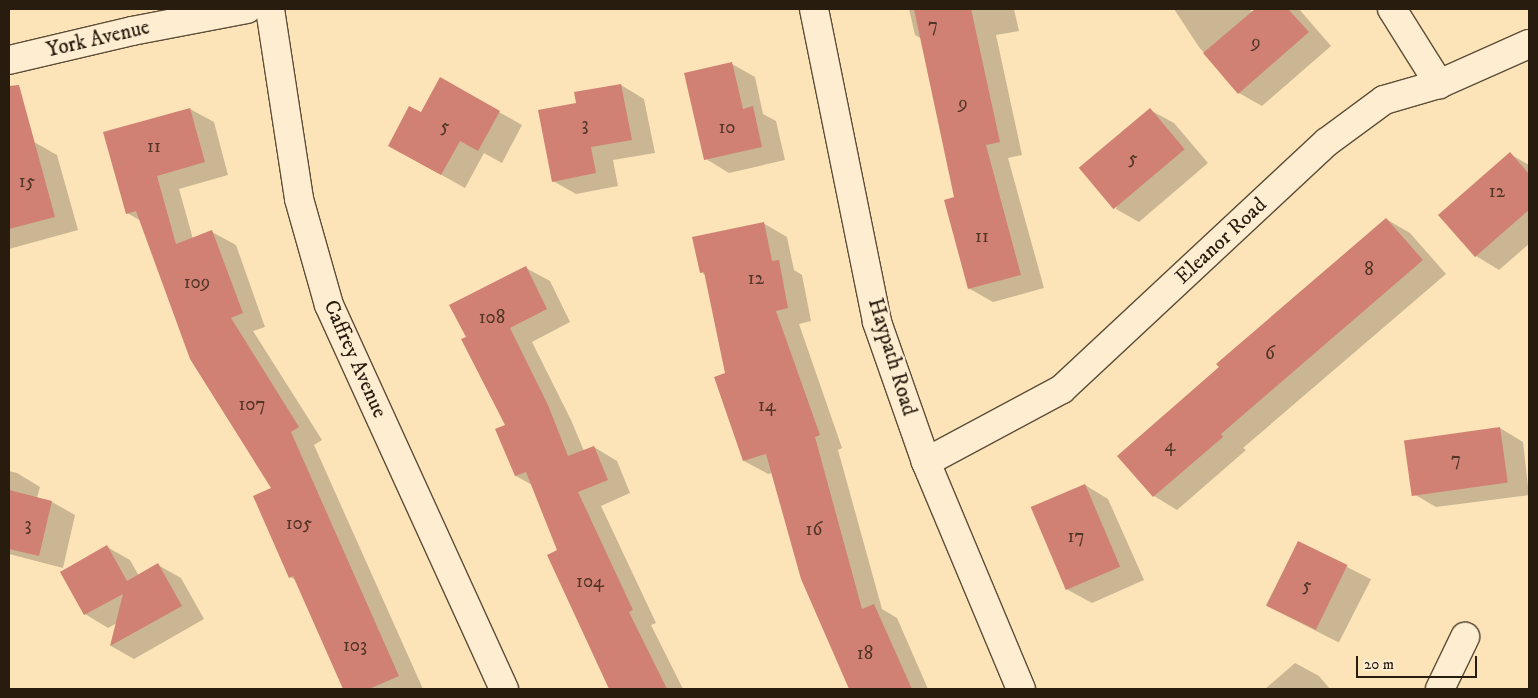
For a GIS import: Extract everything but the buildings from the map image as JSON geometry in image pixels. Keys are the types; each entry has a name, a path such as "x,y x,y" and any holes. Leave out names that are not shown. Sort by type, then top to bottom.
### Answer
{"street":[{"name":"York Avenue","path":"9,60 132,31 247,9"},
{"name":"Caffrey Avenue","path":"270,9 299,199 329,305 504,689"},
{"name":"Haypath Road","path":"814,9 877,322 926,462 1021,689"},
{"path":"1392,9 1439,84"},
{"name":"Eleanor Road","path":"926,462 1062,389 1327,142 1384,100 1439,84 1529,44"},
{"path":"1440,689 1465,637"}]}
